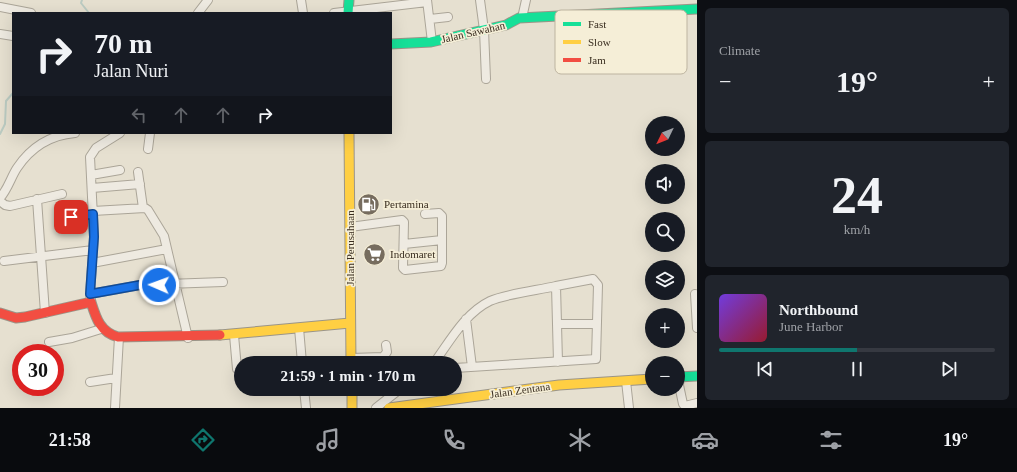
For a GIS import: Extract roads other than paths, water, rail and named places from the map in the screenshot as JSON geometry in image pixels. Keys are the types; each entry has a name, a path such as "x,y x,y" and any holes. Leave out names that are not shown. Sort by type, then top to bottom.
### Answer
{"street":[{"path":"199,12 208,0"},
{"path":"302,0 303,12"},
{"path":"348,0 349,12 396,3 427,1 432,42"},
{"path":"480,0 484,30 486,79"},
{"path":"522,18 526,0"},
{"path":"0,7 26,12"},
{"name":"Jalan Sawahan","path":"679,10 697,9"},
{"path":"430,19 448,17"},
{"name":"Jalan Sawahan","path":"392,44 432,42 506,26 522,18 555,17"},
{"path":"0,34 12,36"},
{"path":"60,134 35,148 17,168 0,200 5,205 10,206 62,194"},
{"path":"101,329 91,298 93,213 90,157 92,152 118,134"},
{"path":"148,148 150,134"},
{"name":"Jalan Perusahaan","path":"349,134 351,356"},
{"path":"91,174 120,170"},
{"path":"138,172 143,208"},
{"path":"92,188 140,184"},
{"path":"37,199 45,313"},
{"path":"59,218 143,208 148,210 163,231 188,338"},
{"path":"350,227 402,220 404,222 403,268 407,270 442,266 441,214 425,214"},
{"path":"404,244 442,240"},
{"path":"92,263 167,249"},
{"path":"4,261 93,250"},
{"path":"439,356 466,319 480,307 491,301 556,286 593,279 596,281 598,285 596,359 462,368"},
{"path":"0,313 16,318 45,313 91,298 140,285 223,282"},
{"path":"556,286 558,362"},
{"path":"695,294 697,328"},
{"path":"466,319 472,367"},
{"path":"49,342 72,338 101,329 119,337 188,338 234,335 350,323"},
{"path":"557,324 597,324"},
{"path":"299,328 301,356"},
{"path":"234,335 236,356"},
{"path":"115,408 119,337"},
{"path":"384,356 387,352 386,345"},
{"path":"685,377 697,376"},
{"path":"90,382 116,378"},
{"name":"Jalan Zentana","path":"389,408 559,385 645,380"},
{"path":"626,381 629,408"},
{"path":"305,396 306,408"},
{"path":"352,396 352,408"},
{"path":"376,408 391,396"},
{"path":"681,396 683,404 685,406 697,404"}],"waterway":[{"path":"82,0 81,3 88,12"},
{"path":"0,134 5,124 6,101 12,94"}],"place":[{"name":"Pertamina","path":"369,204"},
{"name":"Indomaret","path":"375,254"}]}
